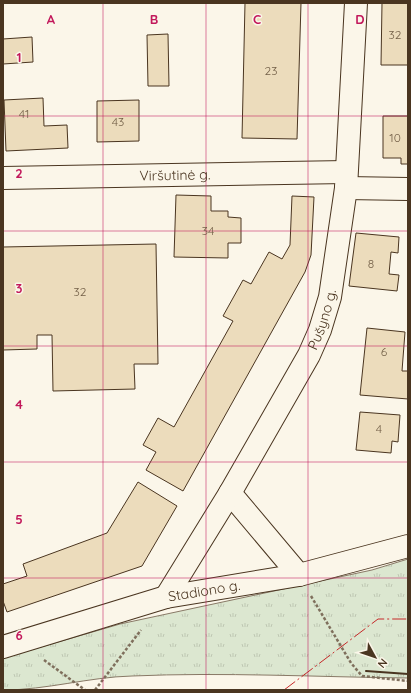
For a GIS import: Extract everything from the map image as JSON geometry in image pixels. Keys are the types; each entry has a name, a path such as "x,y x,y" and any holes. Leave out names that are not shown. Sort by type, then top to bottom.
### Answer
{"street":[{"name":"Pušyno g.","path":"166,597 230,493 309,355 320,330 330,297 346,180 356,3"},
{"name":"Viršutinė g.","path":"3,178 346,180"},
{"path":"346,180 408,189"},
{"path":"230,493 299,575"},
{"name":"Stadiono g.","path":"12,645 166,597 299,575 408,546"}],"path":[{"path":"299,575 351,663 362,676 408,681"},
{"path":"95,690 142,628"},
{"path":"12,645 85,690"}],"green space":[{"path":"408,559 408,678 166,675 116,677 36,688 3,690 3,658 120,624 372,570"}],"building":[{"path":"245,3 301,3 297,139 242,138"},
{"path":"382,3 408,3 408,65 381,65"},
{"path":"168,34 169,86 148,86 147,35"},
{"path":"32,37 33,62 3,64 3,39"},
{"path":"43,98 44,126 67,125 68,148 6,151 4,100"},
{"path":"139,100 139,141 97,142 97,101"},
{"path":"383,116 408,116 408,164 401,164 401,158 383,158"},
{"path":"176,195 211,196 211,211 228,211 228,217 241,218 241,243 228,243 228,258 174,257"},
{"path":"292,196 314,197 311,255 305,272 183,491 146,470 156,452 143,445 158,418 174,427 233,321 223,316 243,280 251,284 269,252 282,259 290,245"},
{"path":"356,233 399,237 398,253 391,252 389,274 399,275 397,291 349,286"},
{"path":"156,244 158,364 134,364 135,389 53,391 52,335 37,335 37,349 3,350 3,247"},
{"path":"367,328 405,332 402,371 408,371 408,399 360,395"},
{"path":"360,412 400,415 398,442 392,441 391,453 356,450"},
{"path":"138,482 177,506 142,566 7,612 3,601 3,584 27,576 23,564 107,533"}],"wall":[{"path":"366,671 408,674"}],"power":[{"path":"284,690 378,619 408,619"}]}
